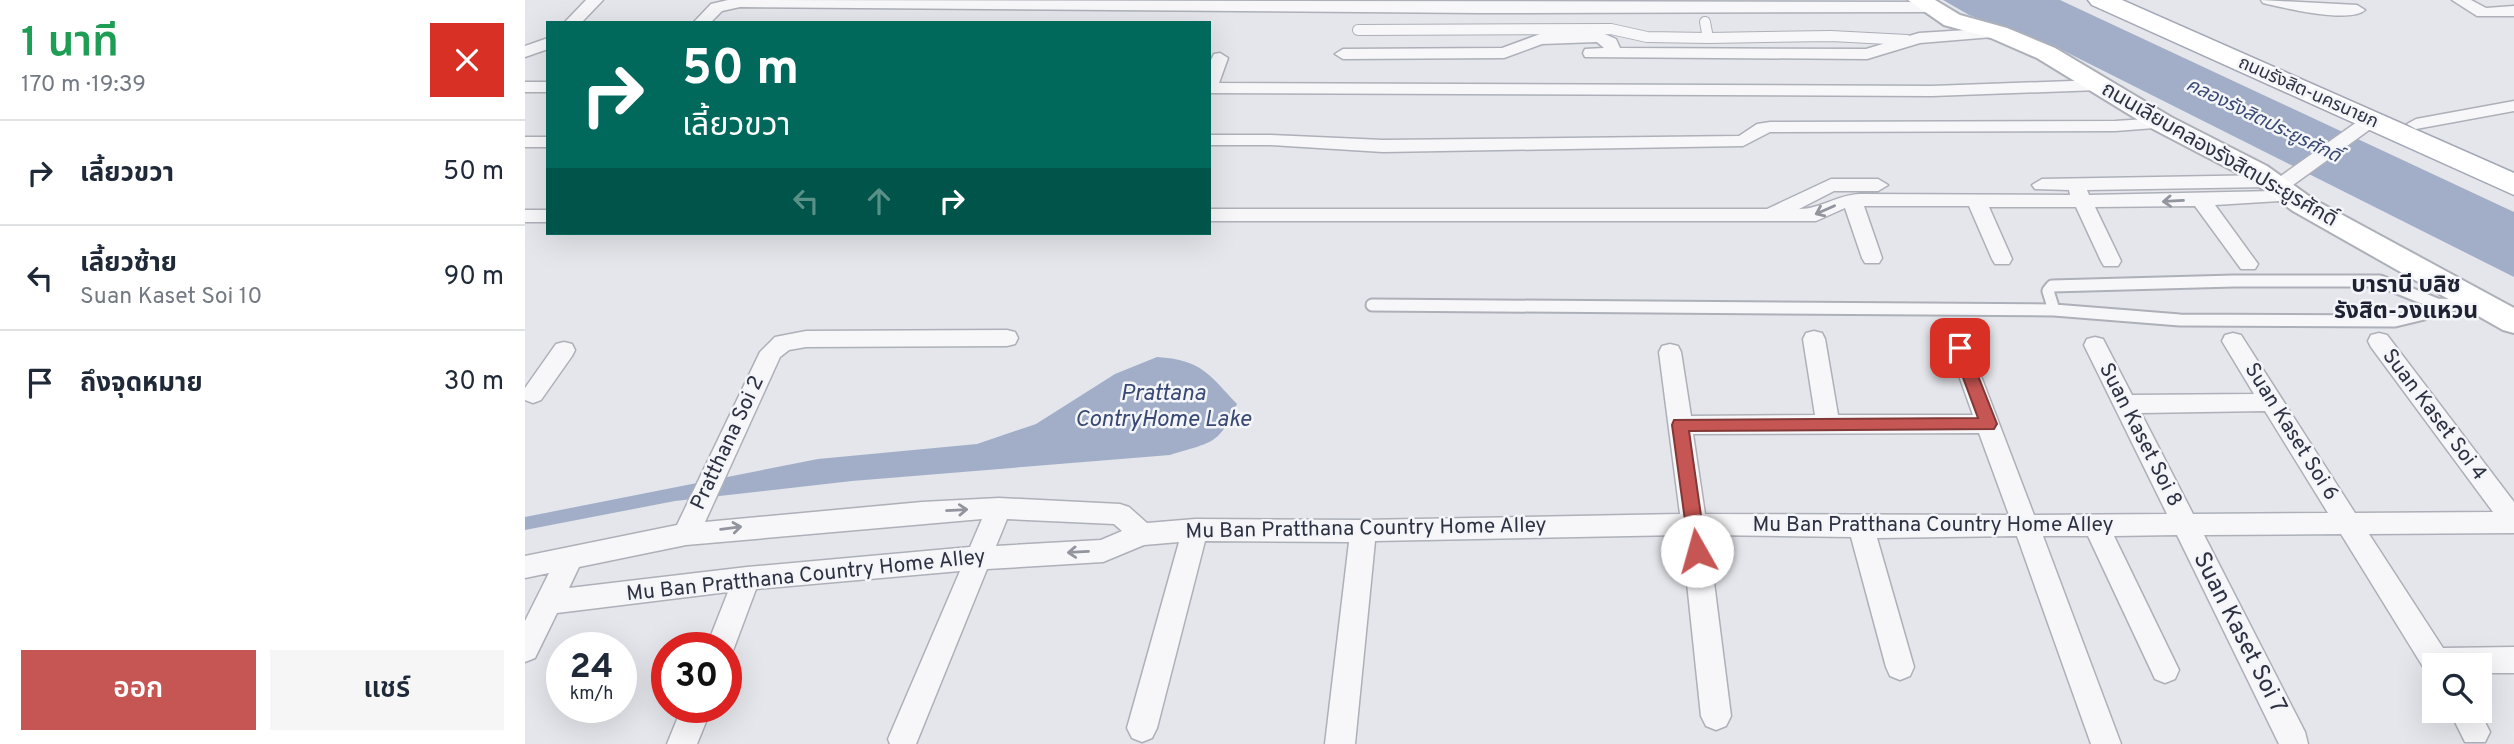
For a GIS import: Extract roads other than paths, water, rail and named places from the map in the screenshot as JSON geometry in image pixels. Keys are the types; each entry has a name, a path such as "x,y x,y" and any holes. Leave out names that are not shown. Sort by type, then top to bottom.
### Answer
{"main road":[{"name":"ถนนรังสิต-นครนายก","path":"2101,0 2367,123 2514,185"},
{"name":"ถนนรังสิต-นครนายก","path":"2137,0 2514,167"}],"street":[{"path":"574,21 595,0"},
{"path":"2269,0 2304,9 2357,10"},
{"path":"2460,0 2483,13 2514,12"},
{"path":"703,21 717,7 729,2 1076,2 1303,8 1634,3 1924,3"},
{"name":"ถนนเลียบคลองรังสิตประยูรศักดิ์","path":"1924,3 1952,20 1999,33 2046,53 2162,123 2285,184 2484,307 2514,322"},
{"path":"1591,53 1869,61 1907,40 1999,33"},
{"path":"1343,54 1504,53 1532,40 1599,37 1610,42 1614,53"},
{"path":"525,52 546,44"},
{"path":"1211,83 1220,58"},
{"path":"1211,88 1932,91 2099,85"},
{"path":"525,88 546,88"},
{"path":"2416,124 2514,106"},
{"path":"1211,141 1272,140 1383,146 1743,141 1763,128 1770,127 2115,126 2162,123"},
{"path":"1770,215 1831,185 2200,199 2285,184 2367,123"},
{"path":"525,142 546,142"},
{"path":"1211,215 1816,215 1844,201 1976,199 2285,184"},
{"path":"2079,193 2111,261"},
{"path":"1976,199 2002,259"},
{"path":"2200,199 2248,264"},
{"path":"1852,201 1872,258"},
{"path":"525,216 546,216"},
{"name":"Pratthana Soi 2","path":"686,534 771,352 783,343 806,339 1007,338"},
{"path":"1814,339 1828,425"},
{"name":"Suan Kaset Soi 6","path":"2233,341 2430,653"},
{"name":"Suan Kaset Soi 4","path":"2379,341 2514,522"},
{"name":"Suan Kaset Soi 8","path":"2095,345 2185,525"},
{"path":"1960,348 2106,743"},
{"path":"528,400 564,350"},
{"path":"1670,352 1694,524 1716,716"},
{"path":"2124,404 2273,402"},
{"path":"1680,425 1989,424"},
{"path":"903,739 999,508"},
{"path":"525,567 686,534 909,513 999,508 1120,514 1142,534"},
{"name":"Mu Ban Pratthana Country Home Alley","path":"550,602 747,578 977,558 1103,551 1142,534 1195,530 1363,531 1694,524 1861,527 2514,522"},
{"path":"2096,525 2165,670"},
{"name":"Suan Kaset Soi 7","path":"2185,525 2294,742"},
{"path":"1861,527 1900,667"},
{"path":"1142,728 1195,530"},
{"path":"1340,744 1363,531"},
{"path":"525,649 571,557"},
{"path":"726,632 747,578"},
{"path":"2492,661 2514,660"},
{"path":"682,744 691,723"}],"lane":[{"path":"1705,22 1709,38"},
{"path":"1823,23 1828,36"},
{"path":"1785,24 1788,37"},
{"path":"1358,30 1611,29 1632,36 1666,39 1753,34 1907,40"},
{"path":"2054,310 2047,291 2052,286 2234,281 2380,281 2437,304 2484,307"},
{"path":"1372,304 2054,310 2180,320 2395,321 2424,314 2437,304"}],"water":[{"name":"คลองรังสิตประยูรศักดิ์","path":"1943,0 2060,0 2514,212 2514,277 2054,46 1969,15"},
{"name":"Prattana ContryHome Lake","path":"1157,357 1184,361 1203,370 1237,404 1219,435 1204,444 1170,455 852,481 675,501 525,530 525,517 818,459 977,444 1036,424 1115,374"}],"district":[{"name":"บารานี บลิซ รังสิต-วงแหวน","path":"2406,299"}]}
